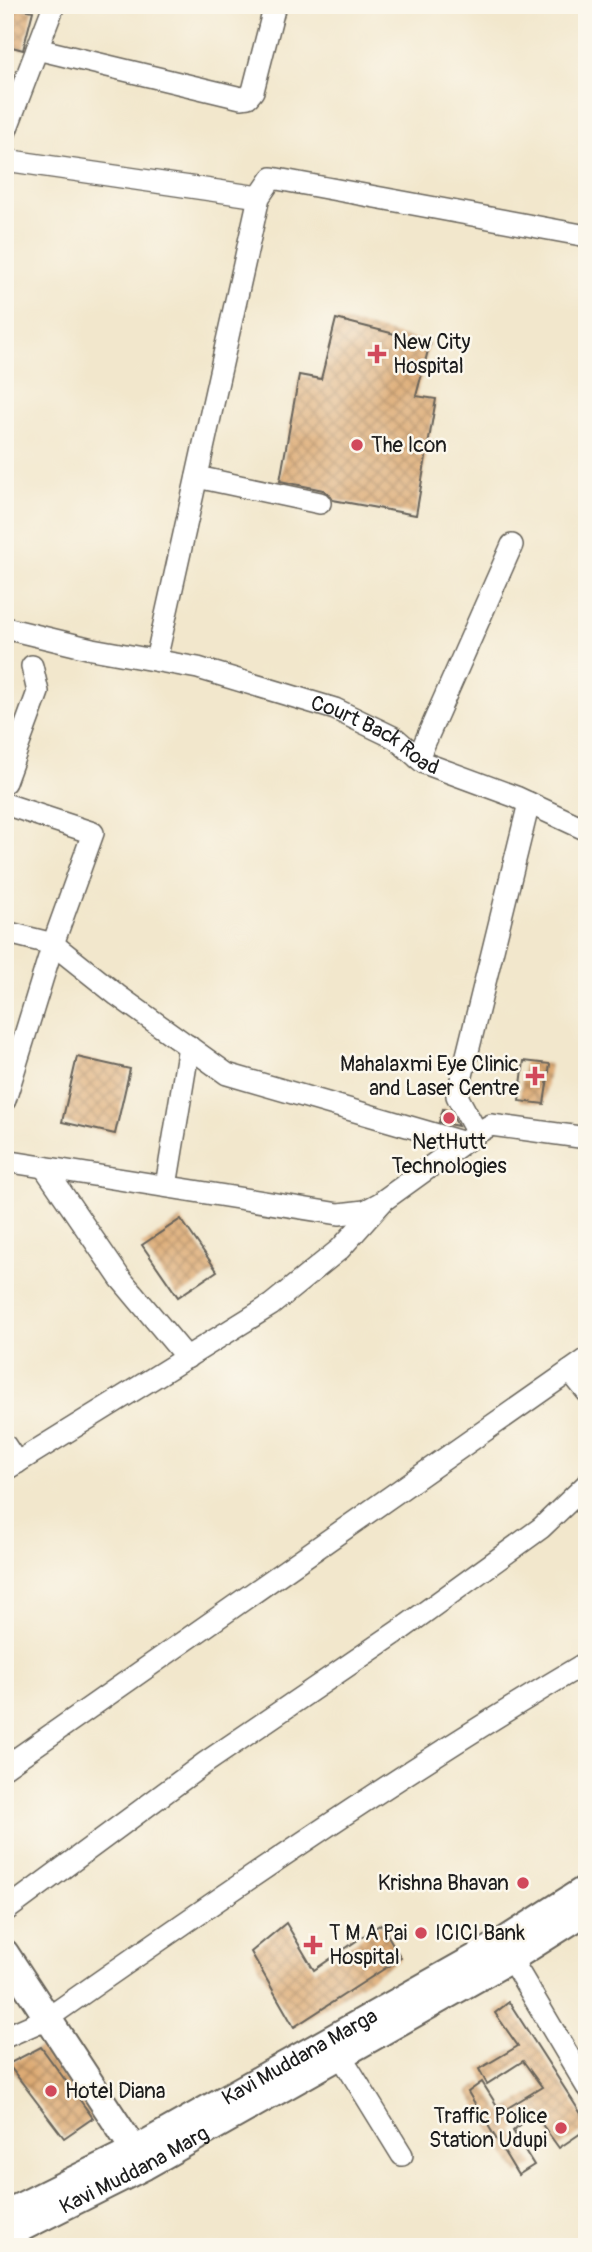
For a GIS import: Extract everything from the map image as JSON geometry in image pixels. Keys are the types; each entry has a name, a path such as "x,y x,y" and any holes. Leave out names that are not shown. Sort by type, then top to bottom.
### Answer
{"main road":[{"name":"Kavi Muddana Marga","path":"10,2233 501,1943 587,1888"},
{"name":"Kavi Muddana Marg","path":"134,2161 341,2056 511,1959 587,1911"},
{"path":"5,1953 43,2020 134,2161"},
{"path":"5,1977 43,2020"}],"street":[{"path":"5,133 54,5"},
{"path":"37,50 240,98 248,97 253,91 275,5"},
{"path":"5,160 259,197"},
{"path":"156,660 259,197 272,178 587,236"},
{"path":"197,477 320,503"},
{"path":"418,758 512,545"},
{"name":"Court Back Road","path":"5,628 92,649 198,668 335,709 395,738 424,763 529,803 587,830"},
{"path":"5,782 38,692 32,666"},
{"path":"470,1138 457,1096 529,803"},
{"path":"5,804 93,833 53,944 5,1100"},
{"path":"5,932 53,944 117,995 228,1074 470,1138"},
{"path":"166,1186 189,1046"},
{"path":"5,1161 339,1214 365,1211 384,1200 491,1125 587,1138"},
{"path":"44,1167 120,1278 187,1358"},
{"path":"9,1459 187,1358 271,1305 340,1249 384,1200"},
{"path":"5,1767 578,1365 587,1392"},
{"path":"5,1911 205,1763 403,1628 530,1535 587,1484"},
{"path":"5,2037 43,2020 288,1850 491,1719 587,1662"},
{"path":"511,1959 587,2087"},
{"path":"341,2056 402,2155"}],"building":[{"path":"5,5 33,11 23,50 5,45"},
{"name":"The Icon","path":"336,319 430,343 416,396 436,399 416,515 333,500 323,490 280,481 299,375 321,379"},
{"path":"77,1057 130,1069 115,1134 62,1122"},
{"path":"524,1061 550,1064 544,1104 519,1101"},
{"name":"NetHutt Technologies","path":"443,1109 450,1111 458,1126 439,1122"},
{"path":"181,1219 217,1271 178,1297 142,1245"},
{"path":"286,1923 314,1970 381,1924 401,1958 294,2027 251,1952"},
{"path":"509,2002 587,2123 587,2129 559,2148 533,2112 513,2131 534,2165 518,2175 468,2092 482,2082 501,2112 542,2087 523,2061 487,2084 479,2069 518,2046 495,2013"},
{"name":"Hotel Diana","path":"41,2047 93,2118 64,2138 8,2064"}],"place":[{"name":"New City Hospital","path":"377,354"},
{"name":"The Icon","path":"357,445"},
{"name":"Mahalaxmi Eye Clinic and Laser Centre","path":"535,1076"},
{"name":"NetHutt Technologies","path":"449,1118"},
{"name":"Krishna Bhavan","path":"523,1883"},
{"name":"ICICI Bank","path":"421,1933"},
{"name":"T M A Pai Hospital","path":"313,1945"},
{"name":"Hotel Diana","path":"51,2091"},
{"name":"Traffic Police Station Udupi","path":"561,2128"}]}
